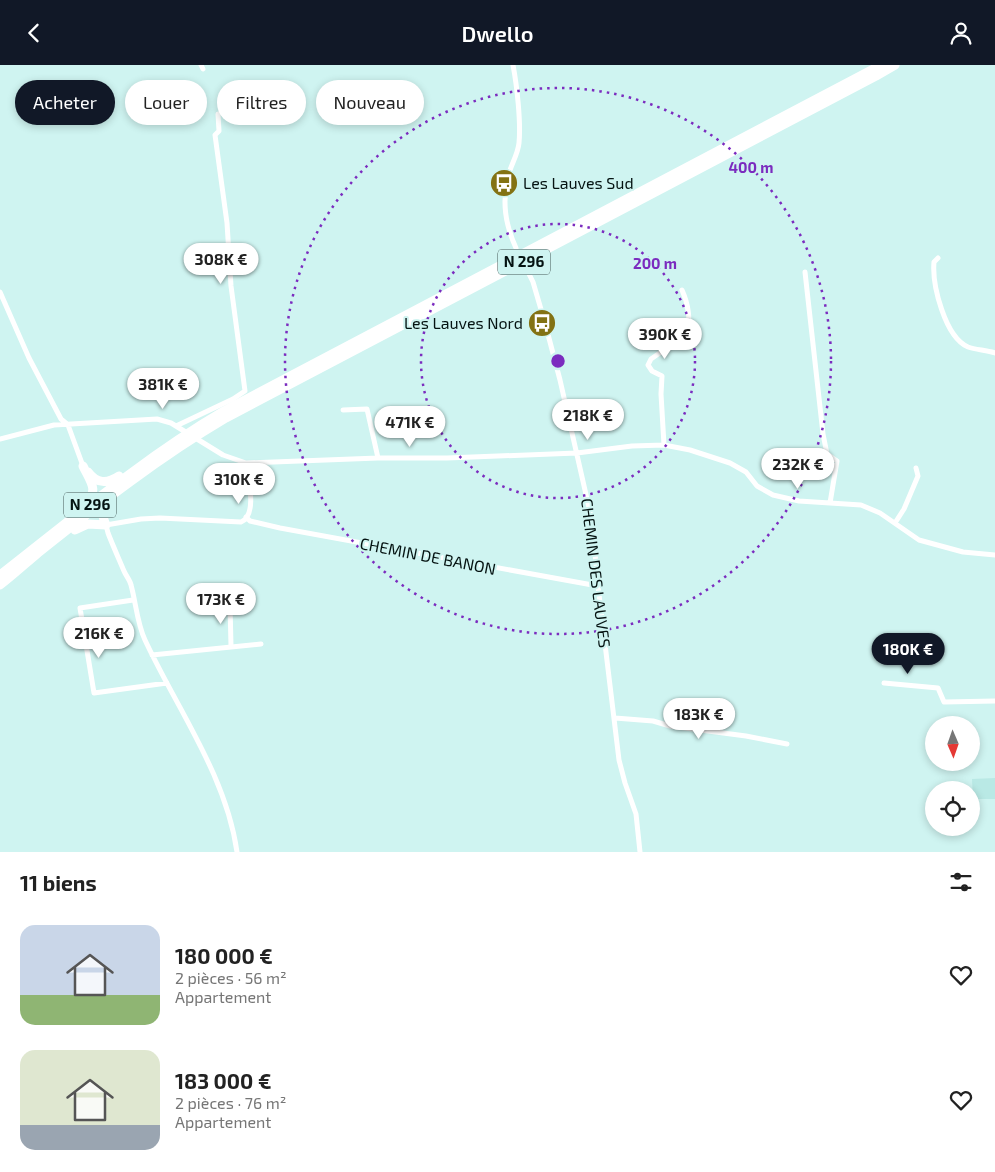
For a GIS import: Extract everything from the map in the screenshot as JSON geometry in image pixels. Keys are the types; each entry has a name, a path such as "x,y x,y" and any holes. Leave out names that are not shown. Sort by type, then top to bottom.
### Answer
{"highway":[{"name":"N 296","path":"198,433 264,389 881,65"},
{"name":"N 296","path":"198,433 869,81 895,65"},
{"path":"12,575 83,526 94,523 106,525 102,514 105,506 198,433"},
{"name":"N 296","path":"0,575 165,448 187,440"},
{"name":"N 296","path":"0,585 131,481 187,440"},
{"path":"83,466 93,479 100,482 108,482 165,448"},
{"path":"0,575 89,500 93,490 83,466"}],"street":[{"path":"513,65 519,144 508,175 504,207 506,220 516,247"},
{"path":"176,426 233,399 245,391 231,286 227,223 216,151 215,135 219,131 219,125"},
{"path":"938,258 934,262 935,288 938,301 956,337 968,347 995,353"},
{"name":"CHEMIN DES LAUVES","path":"526,268 533,283 545,323 592,521 598,586 622,772 636,814 640,852"},
{"path":"805,271 823,434 827,454 837,461 830,503"},
{"path":"664,445 661,394 662,376 652,371 648,365 651,359 687,334 689,326 688,316 682,290"},
{"path":"0,292 29,359 61,419 68,425 83,466"},
{"path":"344,411 366,409 378,457"},
{"path":"0,439 54,425 157,419 176,426 223,455 246,463 378,457 447,458 577,453 632,446 664,445 690,450 730,463 746,472 757,486 773,495 799,501 861,505 880,513 918,540 962,551 995,555"},
{"path":"237,852 224,801 206,758 143,638 133,600 131,583 122,566 106,525 160,518 241,522 248,515 249,489 246,463"},
{"path":"894,523 904,509 918,476 916,468"},
{"name":"CHEMIN DE BANON","path":"248,515 250,521 280,528 598,586"},
{"path":"133,600 80,608 94,693 167,683"},
{"path":"230,604 231,646"},
{"path":"152,655 261,644"},
{"path":"884,683 938,688 944,702 995,701"},
{"path":"615,718 653,721 670,726 746,736 787,744"}],"shaded area":[{"path":"995,778 995,799 980,799 980,781 972,781 972,779"}],"place":[{"name":"Les Lauves Sud","path":"504,183"},
{"name":"Les Lauves Nord","path":"542,323"}]}
